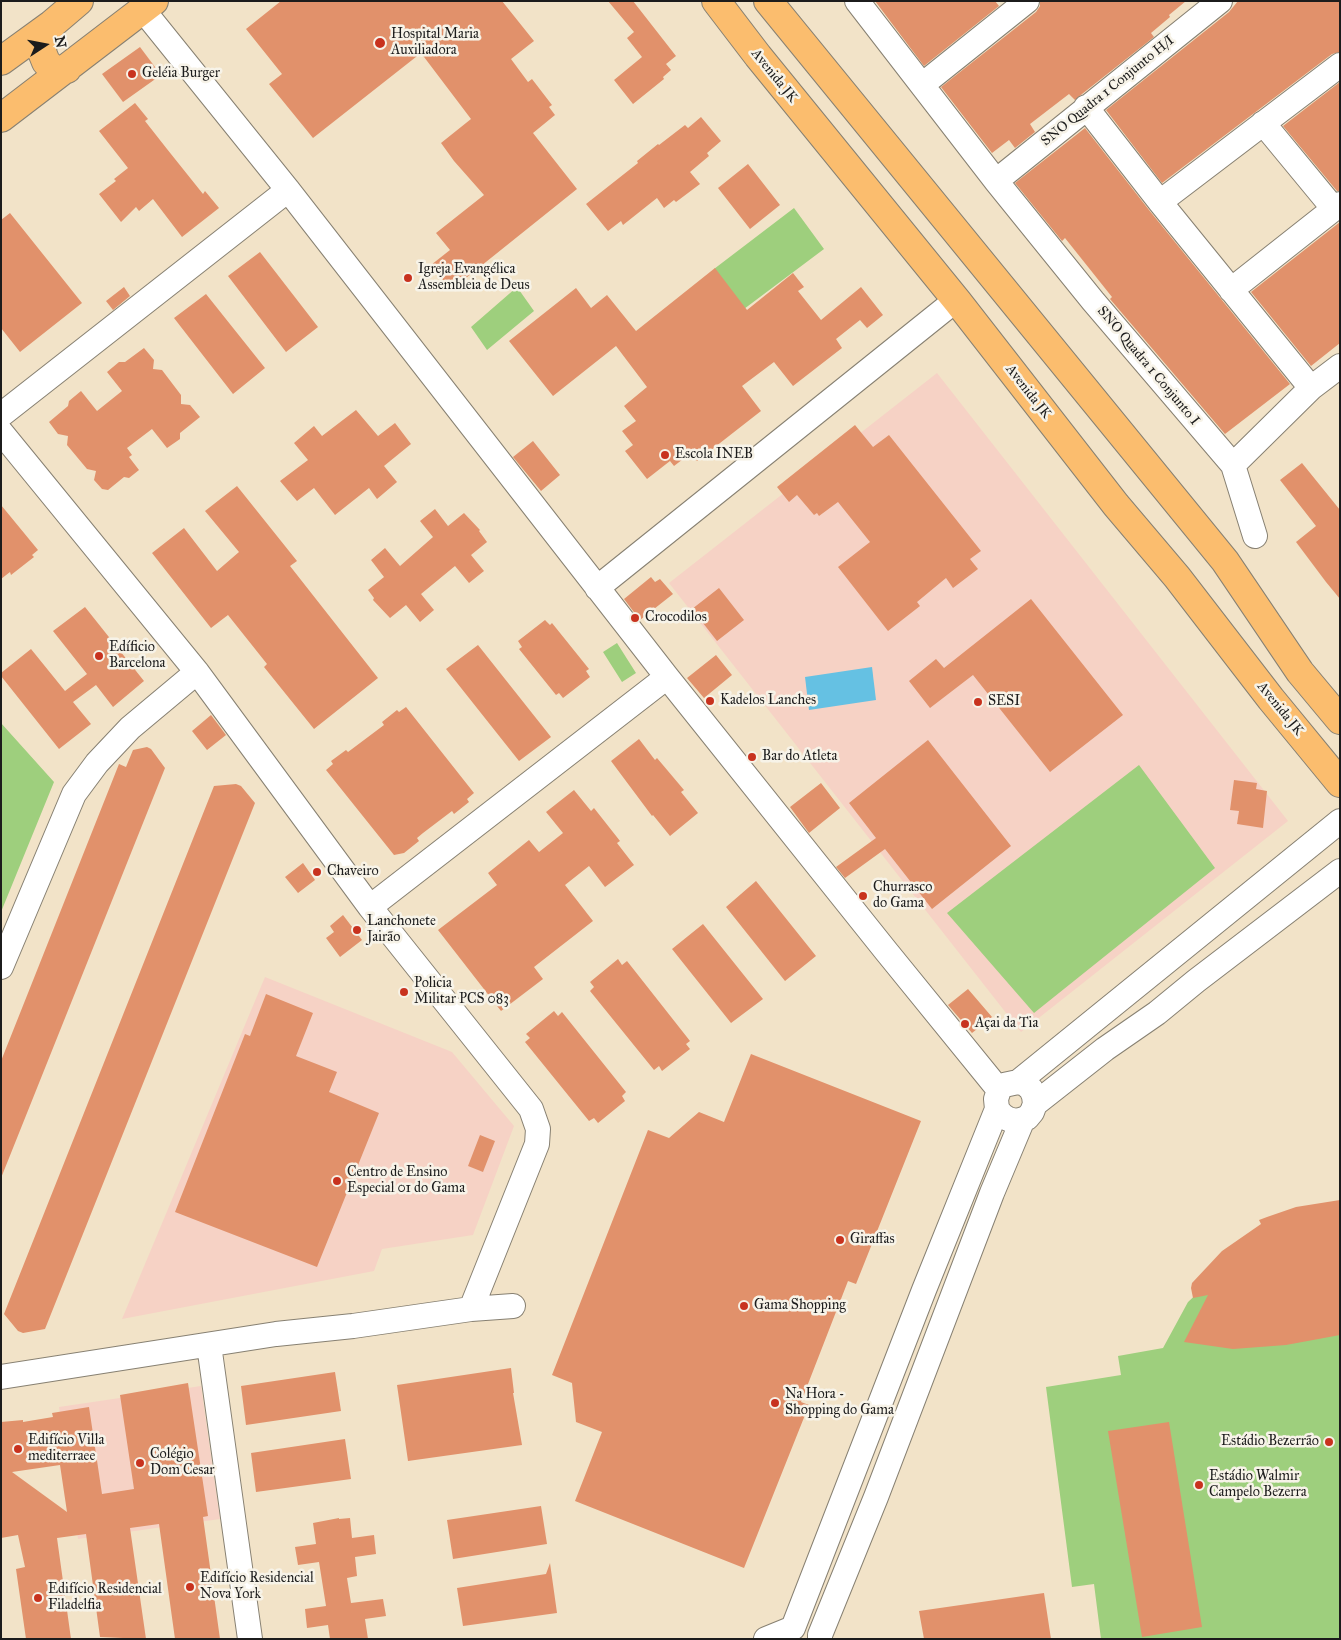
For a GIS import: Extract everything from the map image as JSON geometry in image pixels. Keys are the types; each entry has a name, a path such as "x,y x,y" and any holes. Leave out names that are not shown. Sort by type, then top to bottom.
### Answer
{"main road":[{"path":"1,61 52,24 79,1"},
{"name":"Avenida JK","path":"716,1 758,56 956,300 1116,505 1177,577 1271,699 1340,783"},
{"path":"768,1 1224,561 1300,672 1340,720"},
{"path":"1,118 148,6"},
{"path":"758,56 774,59 780,58 784,54 789,43 785,23"},
{"path":"52,24 43,42 42,52 46,62 52,68 59,70 67,69"},
{"path":"1271,699 1271,677 1276,672 1281,668 1300,672"}],"street":[{"name":"SNO Quadra 1 Conjunto I","path":"857,1 1093,302 1232,465"},
{"path":"922,85 1016,4"},
{"name":"SNO Quadra 1 Conjunto H/I","path":"996,180 1211,4"},
{"path":"148,6 288,190 667,677 886,951 1005,1094 1002,1115 1016,1121 1029,1112 1105,1049 1157,1013 1340,871"},
{"path":"1160,202 1340,65"},
{"path":"1086,107 1160,202 1311,388"},
{"path":"1231,290 1337,207 1263,123"},
{"path":"1,415 288,190"},
{"path":"597,588 956,300"},
{"path":"1255,536 1232,465 1311,388 1340,366"},
{"path":"1,432 197,672 370,907 532,1110 538,1129 537,1144 471,1309"},
{"path":"1,967 74,794 97,763 130,728 197,672"},
{"path":"370,907 667,677"},
{"path":"791,1633 920,1299 1005,1094 1340,821"},
{"path":"1296,857 1321,886"},
{"path":"820,1637 876,1498 992,1193 1029,1112 1034,1096 1026,1084 1005,1094"},
{"path":"1,1377 276,1334 354,1326 471,1309 513,1306"},
{"path":"209,1344 250,1639"},
{"path":"766,1639 791,1633 808,1626 814,1628 820,1637"}],"shaded area":[{"name":"SESI","path":"937,373 1288,821 1021,1032 669,583"},
{"name":"Centro de Ensino Especial 01 do Gama","path":"265,977 452,1052 514,1126 473,1235 382,1249 374,1271 122,1319"},
{"name":"Colégio Dom Cesar","path":"201,1386 220,1519 78,1539 59,1407"}],"green space":[{"path":"794,208 824,249 744,309 714,269"},
{"path":"517,287 534,311 487,350 471,327"},
{"path":"617,643 636,673 622,682 603,652"},
{"path":"1,723 54,782 1,912"},
{"path":"1139,765 1215,868 1034,1013 947,913"},
{"name":"Estádio Walmir Campelo Bezerra","path":"1340,1238 1340,1639 1101,1639 1094,1584 1072,1587 1046,1387 1121,1375 1118,1356 1163,1348 1188,1302 1218,1274"}],"water":[{"path":"872,667 876,700 809,710 805,677"}],"building":[{"path":"281,1 502,1 534,41 511,59 528,82 532,79 552,105 549,107 555,115 533,133 577,189 451,290 431,265 450,250 436,233 484,195 441,143 471,119 421,53 313,138 269,84 282,74 246,29"},
{"path":"608,1 633,1 676,56 666,64 671,70 663,77 664,79 633,104 614,80 642,57 627,38 634,32"},
{"path":"875,1 995,1 999,6 924,66"},
{"path":"1040,1 1186,1 1151,33 1154,37 1075,100 1069,94 1030,124 1035,132 1015,148 1009,140 992,153 941,87 1036,12 1040,6"},
{"path":"1238,1 1340,1 1340,52 1332,54 1162,183 1106,110 1229,12"},
{"name":"Geléia Burger","path":"140,47 161,75 123,102 102,74"},
{"path":"1340,82 1340,191 1337,191 1283,126"},
{"path":"135,103 148,119 145,121 203,194 205,191 219,208 182,237 153,199 139,211 136,207 121,222 99,194 116,181 114,179 128,168 99,131"},
{"path":"701,117 721,141 707,153 709,156 690,172 700,184 676,202 674,200 664,208 657,198 623,225 621,221 608,231 586,204 638,163 637,161 658,144 685,125 688,128"},
{"path":"1085,128 1290,384 1225,434 1110,299 1112,297 1065,238 1062,241 1015,183"},
{"path":"748,164 780,205 750,229 718,188"},
{"path":"10,213 82,303 20,352 1,328 1,220"},
{"path":"1340,222 1340,343 1311,366 1251,292"},
{"path":"260,252 318,327 286,352 228,276"},
{"path":"715,268 747,310 793,273 804,287 798,291 821,320 861,287 883,315 867,328 860,320 836,339 842,348 793,386 774,362 742,386 761,411 697,461 691,453 674,466 670,461 647,479 625,451 633,445 622,431 636,421 624,406 647,387 616,346 553,396 509,341 576,288 591,308 607,295 636,331"},
{"path":"124,287 130,296 113,310 106,301"},
{"path":"206,294 265,368 233,394 174,318"},
{"path":"144,348 154,360 153,369 162,370 181,395 181,404 190,405 200,417 180,433 180,439 167,448 152,429 127,448 132,455 129,457 139,470 129,478 124,477 108,490 102,489 94,480 96,471 87,469 67,445 68,436 58,434 49,422 68,406 69,401 81,391 97,411 122,391 107,372 119,362 125,362"},
{"path":"356,410 378,436 395,423 411,444 384,466 397,482 377,499 369,488 335,515 314,488 297,501 280,481 308,460 294,443 314,426 322,436"},
{"path":"855,425 873,447 889,435 981,551 970,559 978,569 953,588 946,578 917,602 920,606 888,631 838,567 870,542 838,502 819,516 817,513 814,515 797,495 789,502 777,487"},
{"path":"533,441 560,475 541,491 513,457"},
{"path":"1302,463 1340,510 1340,599 1296,542 1316,526 1280,480"},
{"path":"237,486 297,561 290,566 378,678 314,729 264,667 267,664 228,615 211,628 152,553 184,528 217,571 239,552 205,511"},
{"path":"1,505 38,550 32,555 34,557 11,575 10,572 1,579"},
{"path":"435,509 448,526 464,513 480,530 487,542 471,555 484,571 469,583 455,566 421,594 434,610 420,622 406,605 390,618 373,600 374,598 368,590 384,577 371,560 385,548 400,566 433,537 420,521"},
{"path":"651,577 655,582 660,579 673,594 640,620 624,599"},
{"path":"719,588 744,620 717,641 692,609"},
{"path":"1031,599 1123,715 1050,772 973,675 930,708 909,681 936,659 944,668"},
{"path":"85,607 144,681 113,707 96,685 73,702 91,724 59,749 1,676 1,673 31,649 65,691 87,674 53,631"},
{"path":"545,620 550,625 552,623 589,669 586,671 590,677 563,698 559,693 556,695 519,649 522,647 518,641"},
{"path":"478,645 551,737 519,761 446,669"},
{"path":"716,655 732,675 704,698 687,678"},
{"path":"406,707 474,793 467,799 469,802 454,814 452,811 423,833 417,838 419,841 404,853 394,855 326,770 333,764 331,761 346,750 348,752 384,725 382,722 397,710 399,712"},
{"path":"211,715 226,735 207,750 192,731"},
{"path":"639,739 655,760 657,758 684,790 681,792 698,813 670,836 652,816 611,761"},
{"path":"928,740 1011,846 932,909 885,849 845,878 836,867 876,838 849,803"},
{"path":"147,747 151,749 165,768 1,1178 1,1061 119,764 126,767 133,750"},
{"path":"1234,780 1257,783 1256,789 1267,791 1263,828 1237,824 1239,811 1230,810"},
{"path":"821,783 840,808 809,833 790,807"},
{"path":"236,784 241,786 255,803 45,1329 23,1333 18,1331 4,1314 214,786"},
{"path":"574,790 591,811 594,808 620,841 617,843 634,865 605,887 589,866 565,885 593,921 534,967 543,979 501,1011 438,930 497,885 488,873 529,840 539,852 563,833 546,812"},
{"path":"303,863 315,880 298,893 285,877"},
{"path":"756,881 816,956 785,981 726,907"},
{"path":"343,915 362,940 340,957 326,938 334,932 330,926"},
{"path":"703,924 763,999 731,1023 672,949"},
{"path":"618,959 622,965 627,961 690,1041 686,1044 690,1049 662,1071 659,1066 654,1070 590,991 594,987 590,982"},
{"path":"968,989 992,1017 972,1033 948,1005"},
{"path":"266,994 313,1013 296,1056 337,1072 329,1092 379,1113 317,1267 175,1212 245,1034 250,1036"},
{"path":"554,1011 558,1016 562,1012 626,1092 622,1096 625,1101 598,1123 594,1118 589,1121 525,1042 530,1038 526,1034"},
{"path":"751,1054 921,1121 856,1284 848,1281 801,1402 809,1405 744,1568 575,1501 602,1432 576,1422 572,1383 552,1375 648,1130 669,1138 699,1112 724,1122"},
{"path":"480,1135 495,1141 483,1172 468,1166"},
{"path":"1340,1200 1340,1335 1286,1345 1233,1349 1184,1342 1208,1295 1193,1298 1192,1283 1222,1251 1261,1224 1259,1220 1296,1207"},
{"path":"511,1368 513,1393 522,1445 408,1461 397,1385"},
{"path":"335,1372 341,1411 246,1425 241,1386"},
{"path":"188,1383 208,1516 203,1517 220,1639 175,1639 159,1524 130,1528 146,1639 100,1637 86,1534 57,1538 71,1639 26,1639 16,1569 25,1567 18,1535 1,1538 1,1422 23,1420 23,1422 53,1417 52,1413 89,1407 102,1494 134,1489 120,1395","holes":["60,1465 67,1512 12,1472"]},
{"path":"1169,1422 1202,1627 1142,1637 1108,1431"},
{"path":"345,1439 351,1479 256,1492 251,1453"},
{"path":"541,1506 547,1544 453,1559 447,1520"},
{"path":"350,1518 352,1538 374,1535 376,1554 355,1557 357,1576 347,1578 351,1603 383,1599 386,1616 365,1619 368,1639 330,1639 328,1625 307,1628 305,1609 326,1606 319,1562 298,1565 295,1547 316,1544 313,1523"},
{"path":"550,1563 557,1613 463,1626 457,1588 546,1574"},
{"path":"1044,1593 1051,1639 924,1639 919,1611"}],"place":[{"name":"Hospital Maria Auxiliadora","path":"380,43"},
{"name":"Geléia Burger","path":"132,74"},
{"name":"Igreja Evangélica Assembleia de Deus","path":"408,278"},
{"name":"Escola INEB","path":"665,455"},
{"name":"Crocodilos","path":"635,618"},
{"name":"Edíficio Barcelona","path":"99,656"},
{"name":"Kadelos Lanches","path":"710,701"},
{"name":"SESI","path":"978,702"},
{"name":"Bar do Atleta","path":"752,757"},
{"name":"Chaveiro","path":"317,872"},
{"name":"Churrasco do Gama","path":"863,896"},
{"name":"Lanchonete Jairão","path":"357,930"},
{"name":"Policia Militar PCS 083","path":"404,992"},
{"name":"Açai da Tia","path":"965,1024"},
{"name":"Centro de Ensino Especial 01 do Gama","path":"337,1181"},
{"name":"Giraffas","path":"840,1240"},
{"name":"Gama Shopping","path":"744,1306"},
{"name":"Na Hora - Shopping do Gama","path":"775,1403"},
{"name":"Estádio Bezerrão","path":"1329,1442"},
{"name":"Edifício Villa mediterraee","path":"18,1449"},
{"name":"Colégio Dom Cesar","path":"140,1463"},
{"name":"Estádio Walmir Campelo Bezerra","path":"1199,1485"},
{"name":"Edifício Residencial Nova York","path":"190,1587"},
{"name":"Edifício Residencial Filadelfia","path":"38,1598"}]}
